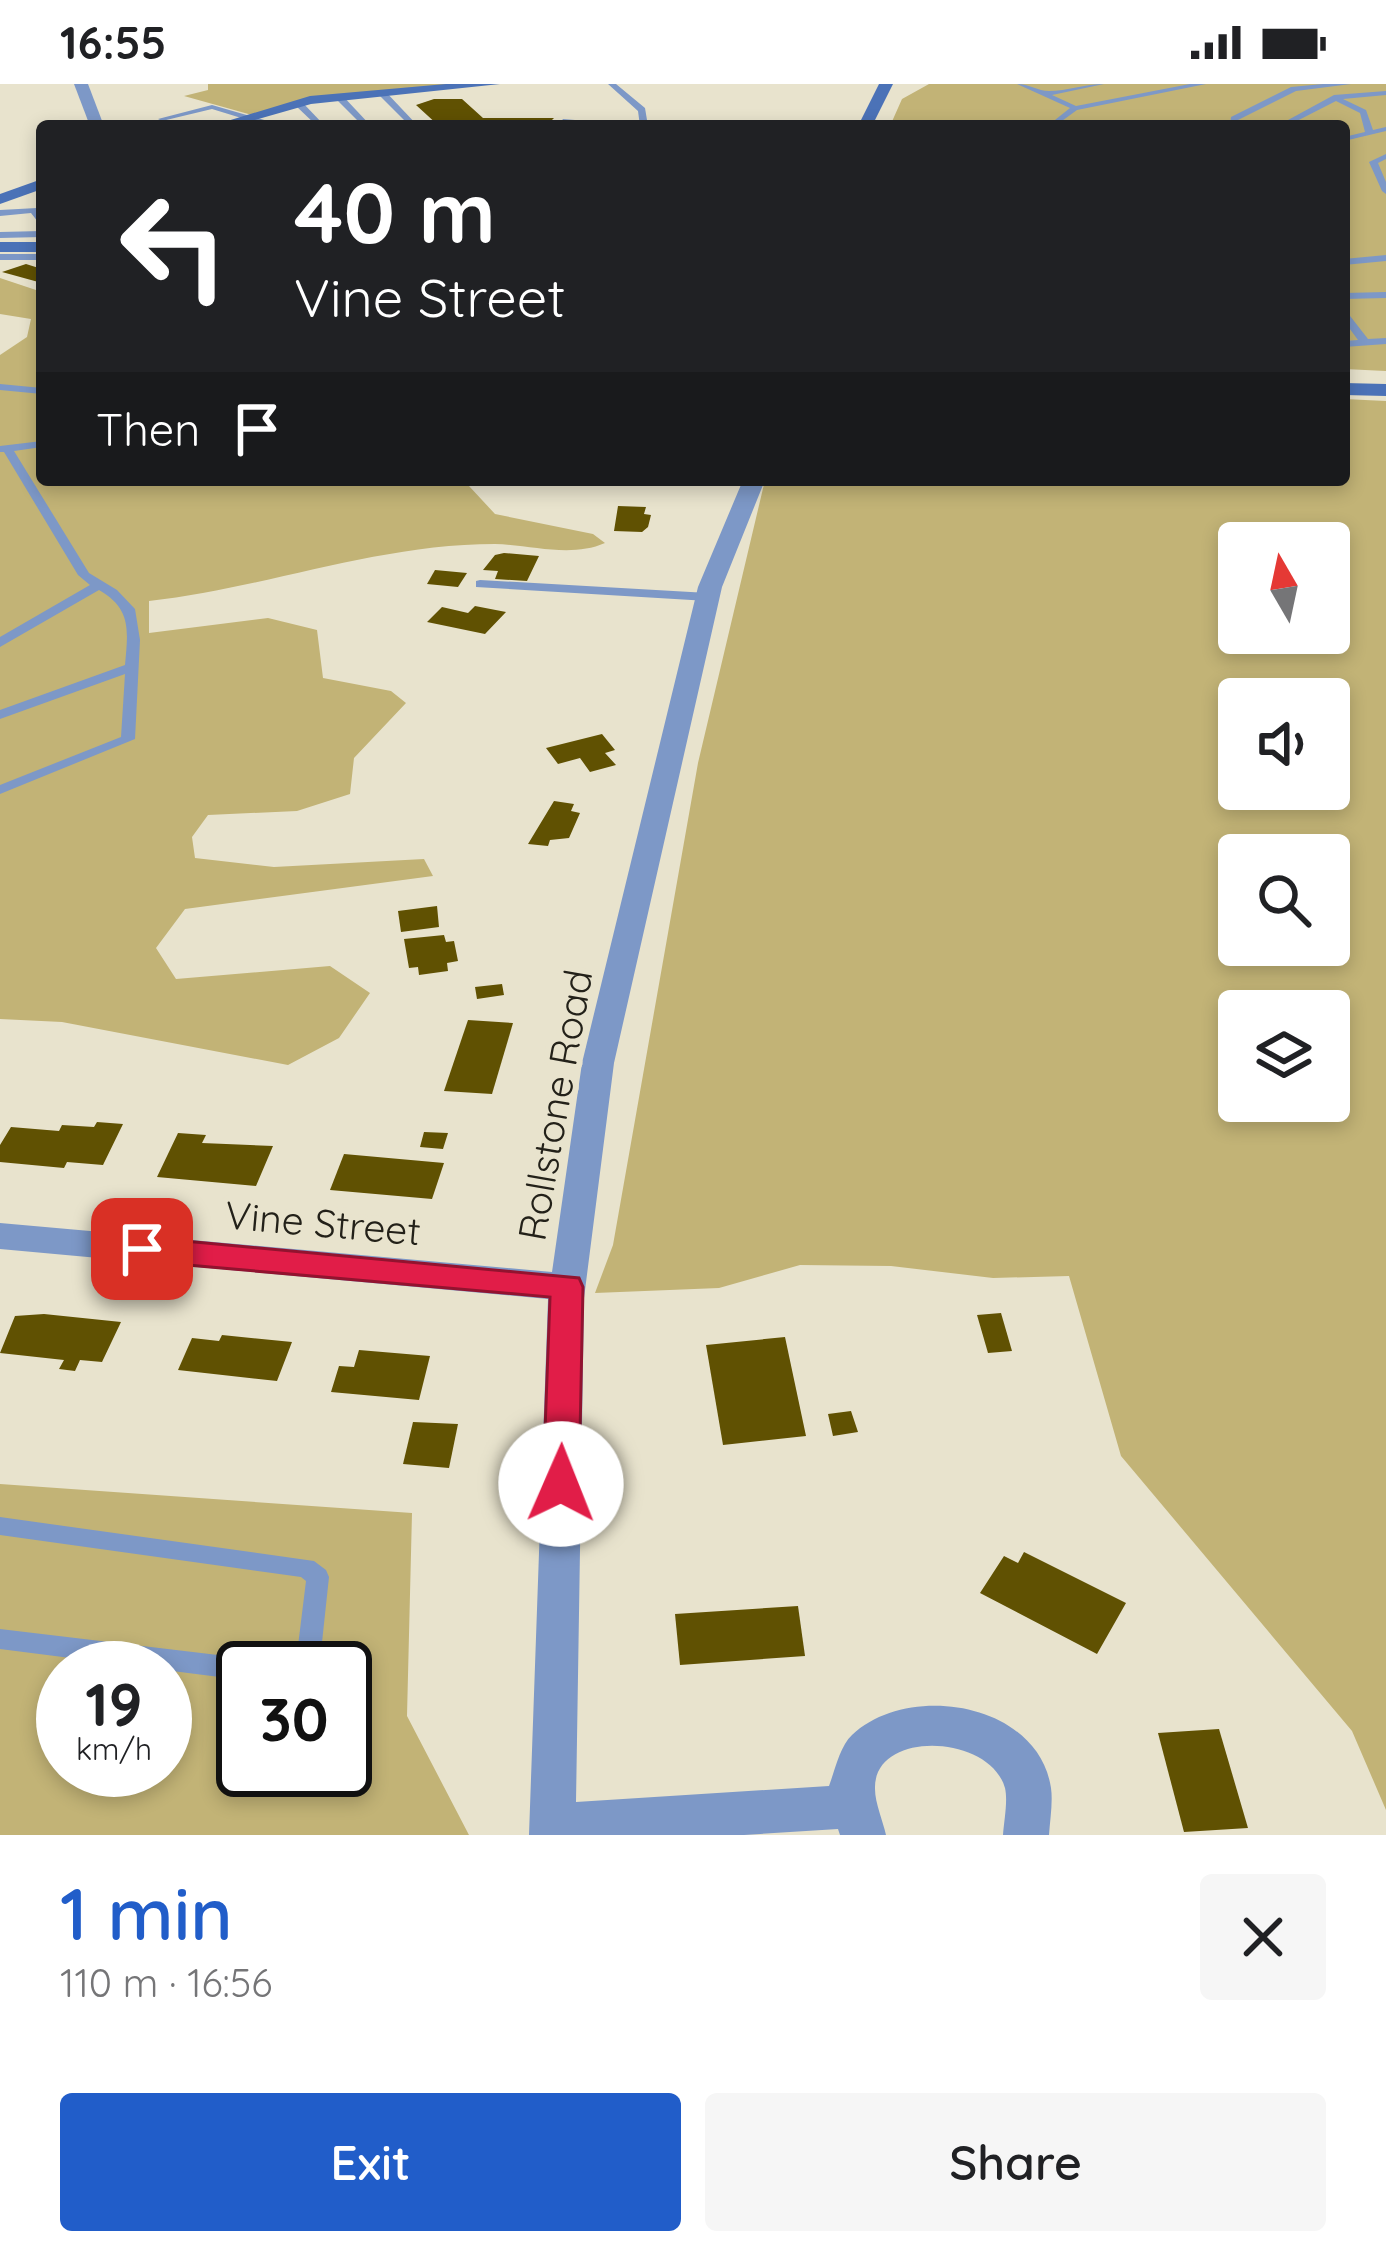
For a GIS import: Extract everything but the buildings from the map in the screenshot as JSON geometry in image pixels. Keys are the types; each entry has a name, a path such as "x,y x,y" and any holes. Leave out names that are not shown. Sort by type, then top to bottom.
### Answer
{"main road":[{"path":"237,120 338,97 493,84"},
{"path":"868,120 886,84"},
{"path":"0,199 36,190"},
{"path":"0,247 36,247"},
{"path":"1350,389 1386,390"}],"street":[{"path":"82,84 96,120"},
{"name":"Rollstone Road","path":"552,1831 567,1287 598,1063 707,597 752,486"},
{"name":"Vine Street","path":"0,1236 567,1287"},
{"path":"552,1831 858,1821 860,1762 878,1740 903,1725 948,1722 978,1732 1014,1762 1028,1792 1026,1835"}],"lane":[{"path":"612,84 642,110 643,120"},
{"path":"1021,84 1075,108"},
{"path":"1044,94 1100,84"},
{"path":"1234,120 1294,89 1347,84"},
{"path":"1061,120 1075,108 1193,85"},
{"path":"381,92 408,120"},
{"path":"1293,120 1336,98 1386,93"},
{"path":"338,97 361,120"},
{"path":"1336,98 1363,112 1373,162 1386,191"},
{"path":"298,103 315,120"},
{"path":"163,119 208,107 256,120"},
{"path":"1350,138 1386,129"},
{"path":"1373,162 1386,156"},
{"path":"0,215 36,219"},
{"path":"0,235 36,234"},
{"path":"0,257 36,257"},
{"path":"1350,261 1386,258"},
{"path":"1350,296 1386,296"},
{"path":"1350,322 1365,342"},
{"path":"1350,343 1386,341"},
{"path":"0,387 36,390"},
{"path":"0,790 128,739 130,608 123,596 84,575 4,449 36,444"},
{"path":"480,584 583,594 707,597"},
{"path":"0,643 99,585"},
{"path":"0,715 132,667"},
{"path":"0,1526 306,1568 318,1577 310,1641"},
{"path":"0,1639 216,1666"}],"shaded area":[{"path":"208,84 493,84 338,96 252,115 184,96 208,90"},
{"path":"929,84 1386,84 1386,371 1350,369 1350,120 893,120 902,99"},
{"path":"0,278 36,290 36,486 469,486 495,514 593,534 605,543 579,550 495,544 407,551 149,601 149,633 268,618 317,630 323,678 391,691 406,703 354,758 350,794 297,811 208,815 192,837 195,858 274,867 424,859 433,876 185,909 156,948 176,979 330,966 370,993 339,1038 288,1065 62,1022 0,1019 0,355 27,337 31,319 0,314"},
{"path":"1350,399 1386,401 1386,1810 1352,1731 1121,1456 1069,1276 993,1278 891,1266 800,1265 719,1288 595,1293 613,1245 698,763 764,486 1350,486"},
{"path":"0,1484 412,1513 407,1716 469,1835 0,1835"}],"route":[{"path":"142,1249 567,1287 561,1484"}]}
